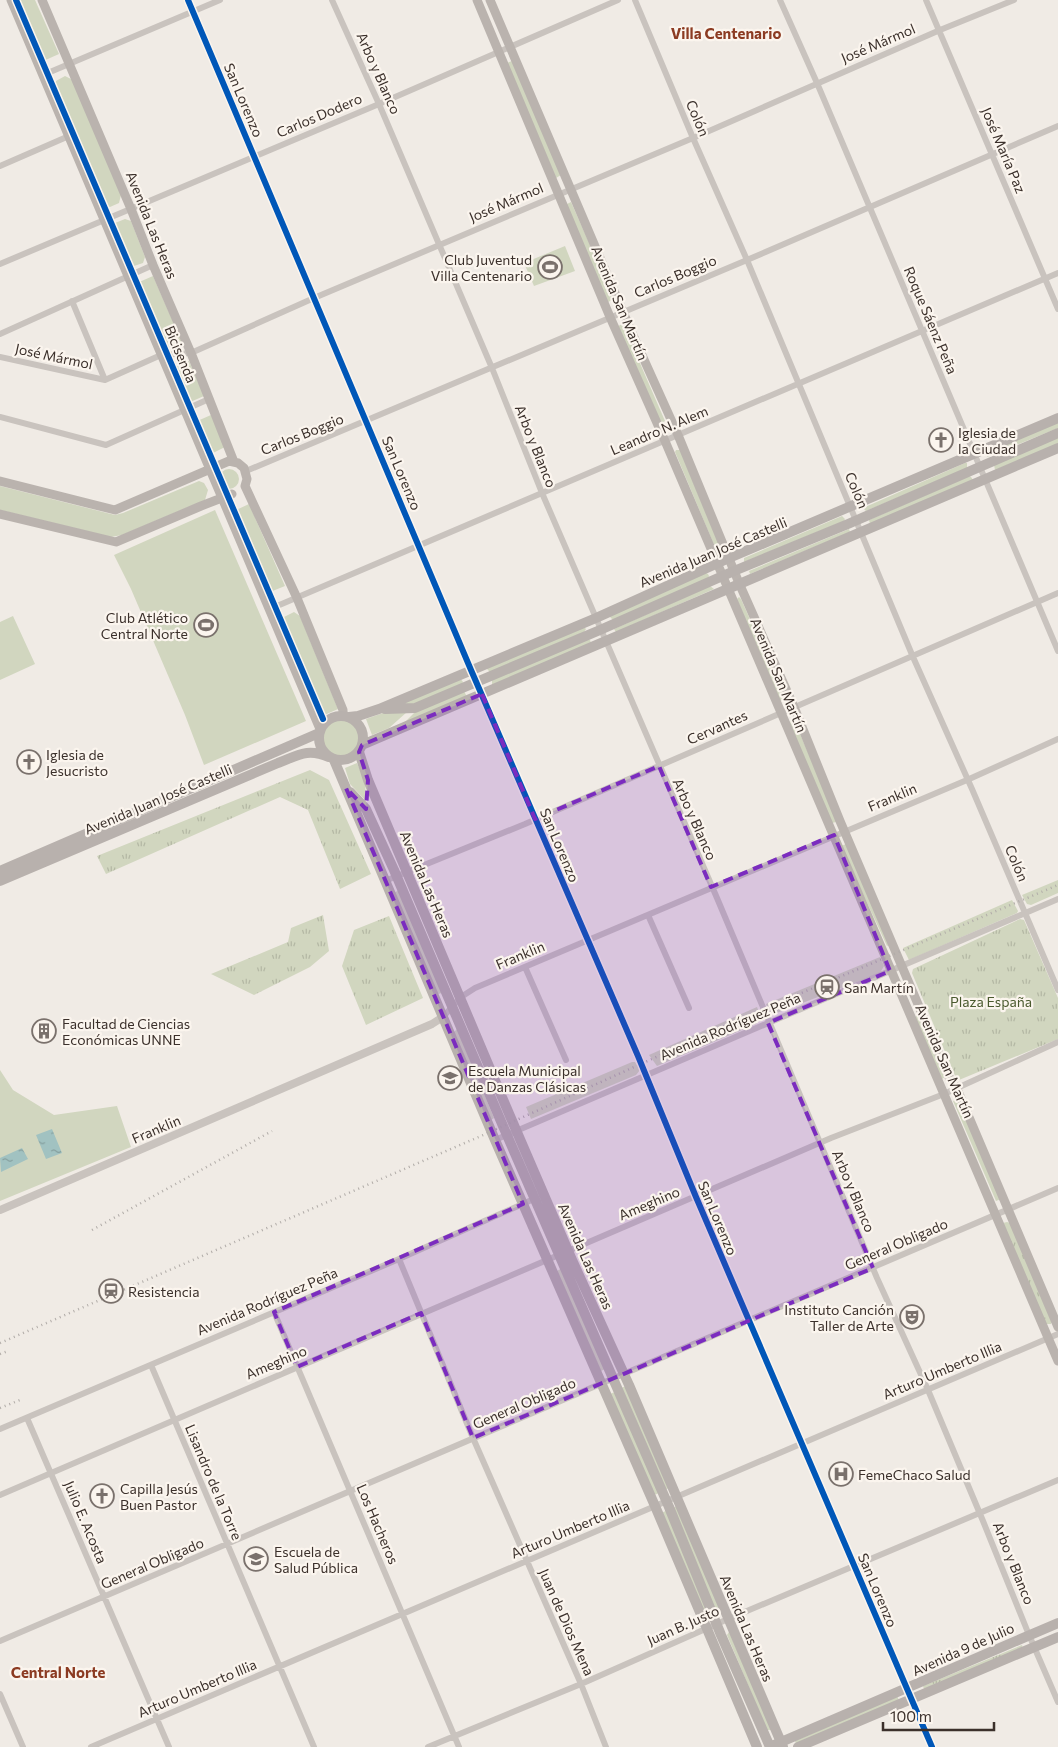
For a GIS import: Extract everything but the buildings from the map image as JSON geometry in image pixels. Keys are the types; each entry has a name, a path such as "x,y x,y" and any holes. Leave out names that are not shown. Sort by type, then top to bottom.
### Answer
{"main road":[{"path":"11,0 270,609 320,731 320,747 332,759 348,760 361,748 363,736 361,728 356,721 346,716 332,717 323,724 320,731"},
{"name":"Avenida Las Heras","path":"42,0 131,209 153,266 210,399 247,479 245,486 297,598 346,716"},
{"name":"Avenida San Martín","path":"477,0 610,317 665,441 1058,1361"},
{"name":"Avenida San Martín","path":"490,0 678,436 739,583 794,707 844,831 919,1007 949,1077 957,1089 1058,1328"},
{"name":"Avenida Juan José Castelli","path":"379,710 1058,418"},
{"name":"Avenida Juan José Castelli","path":"387,733 415,708 1058,433"},
{"name":"Avenida Juan José Castelli","path":"361,748 387,733 606,642 727,588 861,533 1058,448"},
{"path":"0,481 116,510 225,463 240,466"},
{"path":"214,480 215,472 220,466"},
{"path":"0,514 116,542 241,491 245,486"},
{"path":"218,489 224,493 232,494"},
{"name":"Avenida Juan José Castelli","path":"346,716 379,710 415,708"},
{"name":"Avenida Juan José Castelli","path":"0,871 320,731"},
{"name":"Avenida Las Heras","path":"361,748 368,780 461,997 512,1133"},
{"name":"Avenida Juan José Castelli","path":"0,881 305,752 316,752 332,759"},
{"name":"Avenida Las Heras","path":"332,759 495,1140 655,1506 756,1747"},
{"name":"Avenida Las Heras","path":"366,809 368,780"},
{"name":"Avenida Las Heras","path":"346,788 366,809 564,1253 624,1374 782,1745"},
{"path":"908,1012 919,1007"},
{"name":"Avenida Las Heras","path":"564,1253 612,1379 770,1747"},
{"name":"Avenida 9 de Julio","path":"770,1747 782,1745 1058,1623"},
{"name":"Avenida 9 de Julio","path":"798,1747 1058,1637"}],"street":[{"name":"San Lorenzo","path":"188,0 471,670 646,1075 801,1444 932,1747"},
{"path":"43,75 220,0"},
{"name":"Arbo y Blanco","path":"332,0 379,104 492,368 542,493 712,887 873,1268 928,1390 1058,1702"},
{"name":"Carlos Dodero","path":"0,264 379,104 618,0"},
{"name":"Colón","path":"635,0 747,260 913,657 1058,990"},
{"name":"Roque Sáenz Peña","path":"780,0 870,206 1058,650"},
{"name":"José María Paz","path":"926,0 1058,309"},
{"name":"José Mármol","path":"0,357 105,380 161,355 191,353 439,244 693,138 940,30 1014,0"},
{"name":"Carlos Boggio","path":"240,466 366,422 1058,126"},
{"path":"0,166 69,136"},
{"path":"0,334 153,266"},
{"name":"Leandro N. Alem","path":"270,609 1058,273"},
{"path":"72,301 105,380"},
{"path":"0,417 106,445 210,399"},
{"name":"Cervantes","path":"385,881 535,819 1058,594"},
{"name":"Franklin","path":"0,1210 423,1028 442,1017 461,997 475,988 967,780 1058,739"},
{"name":"Avenida Rodríguez Peña","path":"495,1140 1058,899"},
{"path":"648,914 689,1008"},
{"path":"525,967 566,1060"},
{"name":"Ameghino","path":"0,1494 821,1143 957,1089 1058,1042"},
{"name":"General Obligado","path":"0,1642 1058,1188"},
{"name":"Avenida Rodríguez Peña","path":"0,1430 399,1260 539,1197"},
{"name":"Juan de Dios Mena","path":"399,1260 473,1438 581,1684 606,1747"},
{"name":"Los Hacheros","path":"274,1312 459,1747"},
{"name":"Arturo Umberto Illia","path":"91,1747 1058,1334"},
{"name":"Lisandro de la Torre","path":"151,1365 314,1747"},
{"name":"Julio E. Acosta","path":"27,1418 52,1472 169,1747"},
{"name":"Juan B. Justo","path":"428,1747 581,1684 978,1512 1058,1480"},
{"path":"0,1694 22,1747"}],"highlighted area":[{"path":"482,694 535,819 659,766 711,887 834,835 890,971 768,1023 873,1268 473,1438 421,1313 297,1367 274,1312 523,1204 346,788 366,809 368,780 359,752 362,745"}],"green space":[{"path":"14,0 35,0 59,54 41,62"},
{"path":"512,61 561,175 556,178 507,63"},
{"path":"65,76 73,80 121,195 119,203 110,207 102,204 53,89 56,81"},
{"path":"571,202 614,299 608,302 565,205"},
{"path":"125,219 131,221 145,257 143,263 134,266 128,264 113,229 115,223"},
{"name":"Club Juventud Villa Centenario","path":"565,246 575,271 534,286 524,263"},
{"path":"153,276 182,342 165,349 137,283"},
{"path":"623,324 665,421 661,423 618,326"},
{"path":"189,361 204,396 188,403 172,368"},
{"path":"211,415 225,447 209,455 195,422"},
{"path":"1058,422 1058,428 987,457 987,453"},
{"path":"1058,437 1058,444 995,470 994,465"},
{"path":"680,450 722,552 717,552 675,452"},
{"path":"967,463 967,468 866,511 863,508"},
{"path":"229,469 236,472 239,479 236,486 229,489 222,486 219,479 222,472"},
{"path":"969,476 973,480 870,524 869,520"},
{"path":"199,481 204,483 208,490 205,500 122,535 111,537 0,510 0,486 115,515"},
{"path":"249,504 285,586 270,592 234,511"},
{"name":"Club Atlético Central Norte","path":"215,510 306,721 204,765 185,715 131,589 114,555"},
{"path":"842,516 845,519 844,521 744,562 744,558"},
{"path":"849,529 850,532 750,574 749,571"},
{"path":"706,573 709,576 708,579 613,620 609,616"},
{"path":"710,586 714,589 616,632 614,629"},
{"path":"739,597 785,698 781,701 737,599"},
{"path":"294,612 300,616 338,709 320,717 281,625 284,617"},
{"path":"13,616 35,664 0,680 0,622"},
{"path":"584,627 586,629 584,632 490,672 486,668"},
{"path":"587,639 591,643 492,685 492,680"},
{"path":"460,678 463,682 462,684 409,707 393,706"},
{"path":"464,691 467,697 403,724 416,711"},
{"path":"407,712 389,728 372,735 366,719 383,713"},
{"path":"341,718 355,724 361,738 355,752 341,758 327,752 321,738 327,724"},
{"path":"792,719 837,820 836,822 832,823 788,723"},
{"path":"357,763 365,781 366,801 350,784 345,768"},
{"path":"310,770 329,780 371,874 340,889 308,810 280,797 106,874 97,856"},
{"path":"846,844 889,945 887,946 841,846"},
{"path":"1058,880 1058,893 1031,905 1027,904 1022,895"},
{"path":"399,890 442,993 438,994 394,893"},
{"path":"1012,900 1018,911 1017,913 909,960 903,948"},
{"path":"323,915 329,951 310,967 254,995 211,974 288,942 291,928"},
{"path":"389,916 423,998 366,1025 342,966 354,930"},
{"name":"Plaza España","path":"1020,919 1024,920 1058,998 1058,1039 959,1080 956,1078 912,973 913,969"},
{"path":"880,957 884,966 880,973 770,1014 766,1004"},
{"path":"757,1007 761,1018 756,1024 657,1066 649,1055"},
{"path":"918,1015 946,1076 942,1079 915,1017"},
{"path":"457,1029 494,1118 491,1120 454,1032"},
{"path":"635,1062 640,1070 636,1075 531,1119 526,1107"},
{"path":"0,1070 13,1090 54,1115 117,1106 131,1147 0,1201"},
{"path":"959,1099 1001,1199 996,1201 953,1101"},
{"path":"1003,1223 1010,1223 1052,1321 1051,1324 1045,1324"},
{"path":"562,1268 605,1369 601,1371 557,1271"},
{"path":"626,1386 669,1488 664,1490 621,1388"},
{"path":"615,1392 659,1493 654,1495 610,1394"},
{"path":"677,1506 721,1612 716,1614 672,1508"},
{"path":"668,1510 711,1616 705,1618 661,1513"},
{"path":"729,1632 772,1730 767,1730 727,1635"},
{"path":"1022,1645 1023,1649 924,1689 923,1686"},
{"path":"897,1696 899,1700 796,1744 795,1741"}],"water":[{"path":"52,1129 62,1153 46,1159 36,1135"},
{"path":"22,1148 28,1159 1,1172 0,1158"}],"railway":[{"path":"0,1343 481,1136 754,1013 1058,885"},
{"path":"92,1230 272,1131"},
{"path":"0,1354 8,1351"},
{"path":"0,1408 20,1400"}],"cycle path":[{"name":"Bicisenda","path":"16,0 323,719"},
{"path":"188,0 471,670 638,1056 696,1197 932,1747"}],"place":[{"name":"Club Juventud Villa Centenario","path":"550,267"},
{"name":"Iglesia de la Ciudad","path":"941,440"},
{"name":"Club Atlético Central Norte","path":"206,625"},
{"name":"Iglesia de Jesucristo","path":"29,762"},
{"name":"San Martín","path":"827,987"},
{"name":"Facultad de Ciencias Económicas UNNE","path":"44,1031"},
{"name":"Escuela Municipal de Danzas Clásicas","path":"450,1078"},
{"name":"Resistencia","path":"111,1291"},
{"name":"Instituto Canción Taller de Arte","path":"912,1317"},
{"name":"FemeChaco Salud","path":"841,1474"},
{"name":"Capilla Jesús Buen Pastor","path":"102,1496"},
{"name":"Escuela de Salud Pública","path":"256,1559"}],"district":[{"name":"Villa Centenario","path":"726,33"},
{"name":"Central Norte","path":"58,1672"}]}
